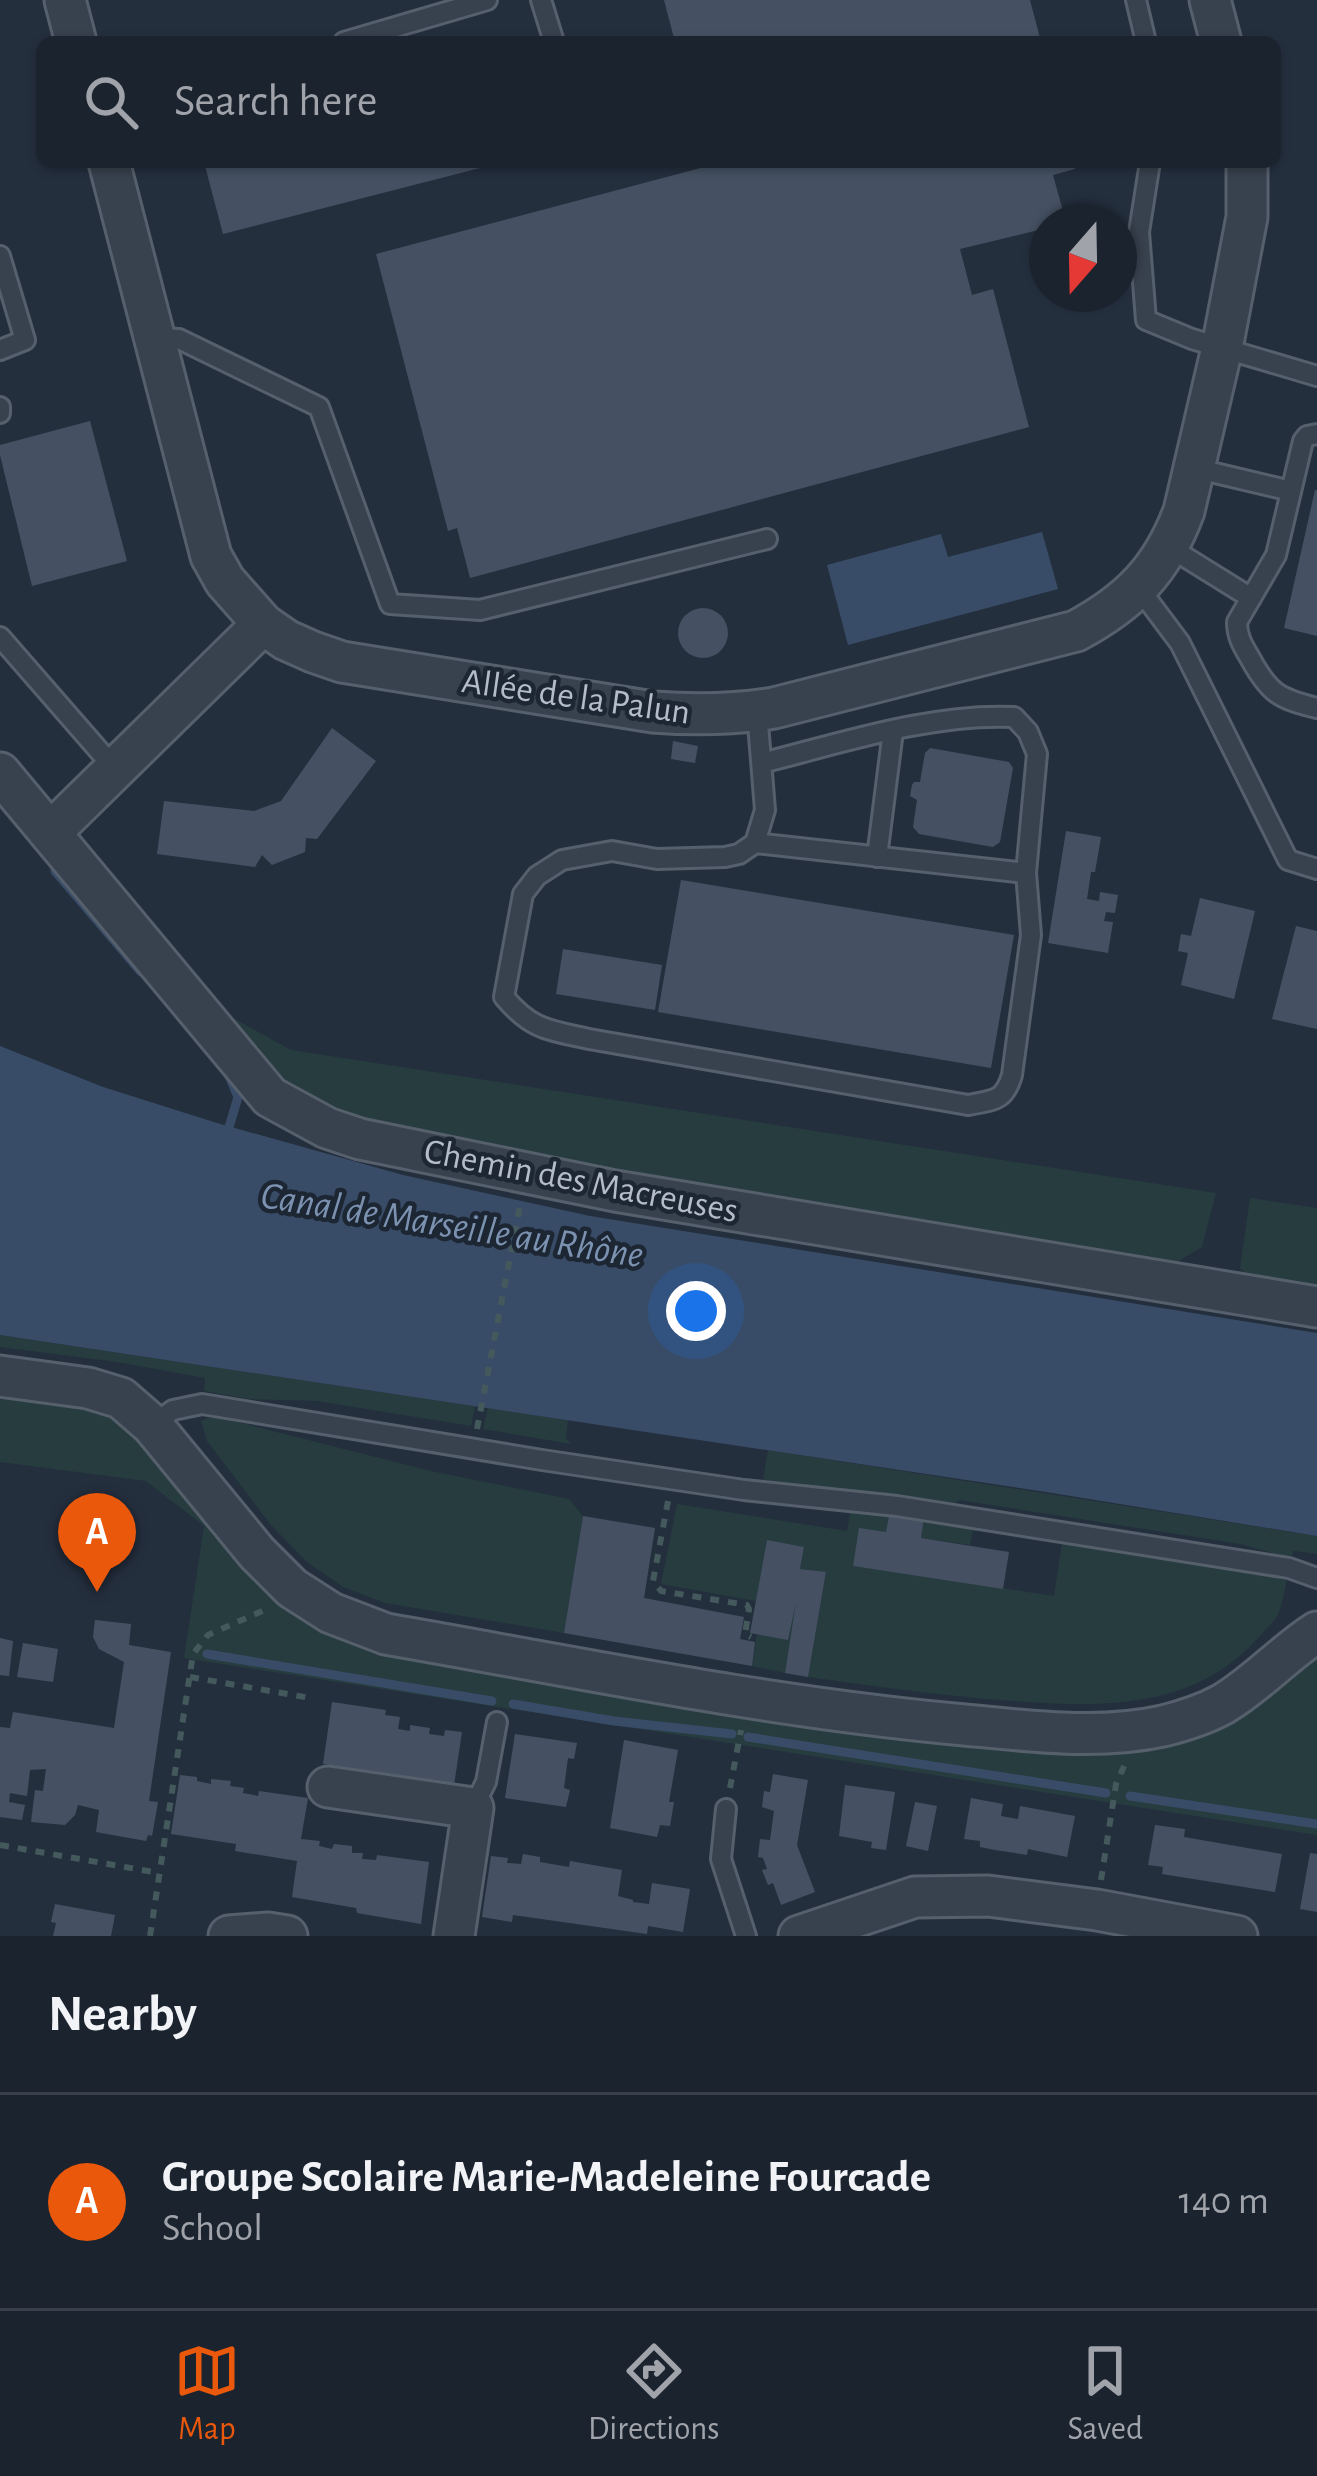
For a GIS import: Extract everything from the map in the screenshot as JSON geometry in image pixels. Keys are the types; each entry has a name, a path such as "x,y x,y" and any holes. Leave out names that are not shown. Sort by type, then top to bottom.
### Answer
{"street":[{"path":"65,0 74,36"},
{"path":"1210,0 1219,36"},
{"name":"Allée de la Palun","path":"111,168 211,556 225,581 263,624 314,652 363,665 653,712 698,715 758,711 1076,631 1106,615 1138,587 1159,564 1184,512 1247,217 1247,168"},
{"path":"50,833 263,624"},
{"name":"Chemin des Macreuses","path":"0,773 271,1097 327,1128 360,1139 615,1191 1317,1307"},
{"path":"0,1376 88,1388 136,1408 274,1572 310,1602 386,1634 843,1712 1081,1733 1130,1731 1196,1716 1224,1703 1317,1632"},
{"path":"328,1787 473,1808 454,1936"},
{"path":"799,1936 915,1897 988,1896 1237,1936"},
{"path":"230,1936 287,1936"}],"lane":[{"path":"364,36 487,0"},
{"path":"541,0 552,36"},
{"path":"1136,0 1145,36"},
{"path":"1149,168 1139,232 1146,320 1317,376"},
{"path":"0,256 25,340 0,350"},
{"path":"157,338 179,339 319,406 390,604 480,610 767,539"},
{"path":"1317,434 1303,441 1276,555 1237,622 1237,633 1264,683 1291,702 1317,708"},
{"path":"1194,468 1291,491"},
{"path":"1169,547 1251,598"},
{"path":"1138,587 1180,643 1288,860 1317,869"},
{"path":"0,637 116,769"},
{"path":"758,711 765,810 755,843 740,854 725,857 657,859 612,851 562,860 538,876 523,894 504,997 538,1028 589,1039 968,1105 997,1099 1008,1090 1012,1075 1031,935 1026,873 1036,754 1028,732 1014,717 985,716 893,731 762,763"},
{"path":"877,856 893,731"},
{"path":"755,843 1026,873"},
{"path":"152,1424 173,1410 202,1404 744,1490 897,1506 1289,1568 1317,1578"},
{"path":"473,1808 487,1782 497,1722"},
{"path":"726,1809 721,1859 746,1936"}],"path":[{"path":"478,1420 524,1186"},
{"path":"673,1479 653,1581 661,1591 747,1605 746,1634 751,1637"},
{"path":"150,1936 193,1654 208,1635 282,1600"},
{"path":"190,1677 310,1698"},
{"path":"726,1809 744,1711"},
{"path":"1096,1910 1116,1784 1130,1749"},
{"path":"0,1845 159,1873"}],"green space":[{"path":"233,1018 291,1050 1216,1193 1202,1247 1174,1264 1149,1267 432,1140 351,1119 294,1096 225,1023"},
{"path":"1250,1198 1317,1208 1317,1290 1252,1280 1240,1268"},
{"path":"0,1335 475,1406 471,1426 317,1401 249,1399 204,1391 205,1378 0,1347"},
{"path":"0,1388 116,1409 300,1609 1093,1745 1317,1648 1317,1835 184,1658 204,1526 146,1481 0,1462"},
{"path":"488,1408 568,1420 566,1438 571,1444 483,1429"},
{"path":"214,1416 431,1471 569,1499 583,1516 564,1633 385,1603 343,1587 307,1562 271,1525 207,1441 201,1421"},
{"path":"768,1450 1317,1536 1317,1554 1294,1551 1291,1558 1240,1544 959,1500 954,1504 763,1480"},
{"path":"677,1504 847,1531 851,1508 890,1514 886,1532 854,1566 1054,1596 1062,1543 973,1530 970,1545 921,1538 924,1517 1288,1573 1278,1613 1258,1638 1231,1663 1171,1693 1069,1704 928,1693 808,1677 826,1573 802,1569 785,1673 752,1666 757,1634 788,1639 804,1547 767,1541 756,1601 661,1584"}],"water":[{"path":"1042,532 1058,589 848,645 827,565 941,534 948,557"},
{"name":"Canal de Marseille au Rhône","path":"0,1046 103,1087 217,1123 403,1175 590,1216 1317,1333 1317,1536 0,1335"}],"building":[{"path":"664,0 1030,0 1039,36 673,36"},
{"path":"206,168 480,168 223,234"},
{"path":"700,168 1075,168 1053,175 1061,204 1029,204 1029,232 960,249 972,295 993,289 1029,427 470,578 457,528 448,531 376,254"},
{"path":"90,421 127,561 32,586 0,445"},
{"path":"1317,490 1317,636 1284,628"},
{"path":"703,608 721,615 728,633 721,651 703,658 685,651 678,633 685,615"},
{"path":"332,728 376,761 317,839 306,838 305,852 272,865 262,855 255,867 157,854 164,801 254,811 281,801"},
{"path":"673,741 698,746 695,763 671,759"},
{"path":"930,748 1009,762 1013,768 1000,842 993,847 919,834 913,827 917,800 910,796 912,785 920,782"},
{"path":"1066,831 1101,837 1087,899 1099,901 1100,892 1118,895 1115,913 1106,912 1104,921 1113,922 1108,953 1048,943"},
{"path":"681,880 1014,935 991,1068 658,1012"},
{"path":"1200,898 1255,911 1234,999 1181,985 1188,953 1178,951 1181,934 1191,936"},
{"path":"1296,926 1317,931 1317,1029 1272,1019"},
{"path":"563,949 662,965 655,1010 556,994"},
{"path":"891,1506 925,1511 921,1538 1009,1552 1003,1589 853,1566 859,1528 886,1532"},
{"path":"583,1516 655,1528 644,1598 744,1617 740,1639 755,1642 752,1666 564,1633"},
{"path":"767,1540 804,1547 800,1569 826,1572 808,1677 785,1673 796,1602 788,1640 750,1633"},
{"path":"95,1620 131,1624 129,1645 171,1652 149,1801 158,1802 152,1836 146,1841 96,1832 99,1810 78,1805 65,1825 31,1822 35,1790 43,1791 46,1769 30,1770 27,1796 10,1793 9,1802 25,1805 22,1820 0,1817 0,1727 10,1728 13,1712 114,1728 124,1662 99,1649 93,1637"},
{"path":"0,1638 13,1641 9,1676 0,1675"},
{"path":"23,1643 58,1649 53,1682 17,1677"},
{"path":"332,1702 386,1710 385,1715 400,1717 398,1729 410,1731 410,1725 430,1728 429,1734 444,1736 445,1730 462,1732 453,1792 390,1782 392,1774 323,1764"},
{"path":"515,1734 577,1743 574,1759 568,1758 566,1807 505,1798"},
{"path":"624,1740 678,1750 670,1826 660,1825 657,1837 610,1828"},
{"path":"773,1774 808,1780 797,1845 815,1892 781,1905 762,1870 767,1869 763,1858 758,1857 760,1839 770,1840 774,1811 762,1807"},
{"path":"180,1775 211,1784 211,1779 231,1781 230,1786 258,1796 259,1791 308,1798 301,1839 320,1841 319,1846 352,1846 352,1853 363,1853 362,1859 376,1860 377,1855 429,1862 421,1924 292,1897 297,1861 235,1851 236,1844 171,1834"},
{"path":"845,1785 895,1792 886,1850 871,1848 872,1842 839,1836"},
{"path":"971,1798 1003,1804 1001,1816 1018,1819 1020,1806 1075,1816 1067,1857 1028,1849 1027,1855 995,1850 964,1839"},
{"path":"915,1802 937,1806 928,1851 906,1846"},
{"path":"1155,1825 1185,1829 1184,1837 1282,1854 1275,1892 1162,1874 1163,1867 1148,1865"},
{"path":"1310,1853 1317,1854 1317,1912 1300,1909"},
{"path":"523,1854 569,1867 570,1861 622,1870 618,1896 633,1902 649,1904 652,1883 690,1889 683,1932 648,1926 647,1934 513,1915 512,1922 482,1917 491,1856 521,1864"},
{"path":"55,1904 115,1915 111,1936 53,1936"}],"waterway":[{"path":"55,871 141,972"},
{"path":"227,1134 238,1097 229,1076"},
{"path":"207,1654 492,1701"},
{"path":"513,1704 732,1734"},
{"path":"748,1737 1106,1793"},
{"path":"1130,1796 1317,1824"}],"place":[{"name":"Groupe Scolaire Marie-Madeleine Fourcade","path":"97,1592"}]}
